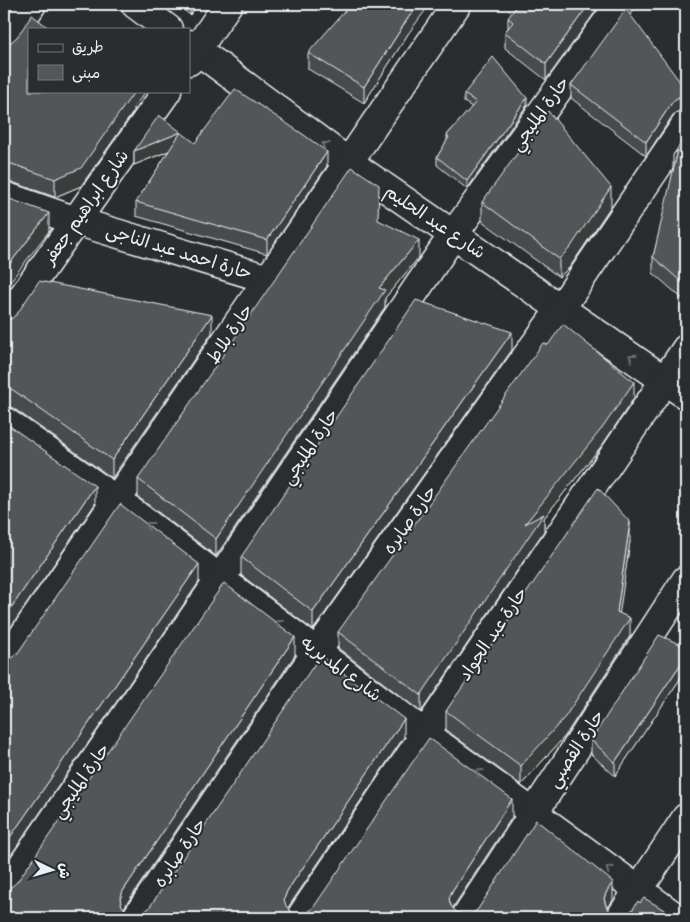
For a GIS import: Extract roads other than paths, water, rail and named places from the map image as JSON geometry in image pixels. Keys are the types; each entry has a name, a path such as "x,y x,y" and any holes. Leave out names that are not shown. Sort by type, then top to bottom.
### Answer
{"street":[{"path":"4,47 32,4"},
{"path":"135,4 167,28"},
{"path":"191,52 228,4"},
{"name":"حارة بلاط","path":"4,664 457,4"},
{"name":"حارة المليجي","path":"4,892 220,579 453,235 620,4"},
{"name":"شارع عبد الحليم","path":"191,52 453,235 676,387"},
{"name":"شارع ابراهيم جعفر","path":"4,323 166,92"},
{"name":"حارة صابره","path":"136,918 317,651 561,308 686,124"},
{"name":"حارة احمد عبد الناجى","path":"4,196 76,221 268,279"},
{"name":"حارة عبد الجواد","path":"300,918 426,734 676,387 686,349"},
{"name":"شارع المديريه","path":"4,421 116,500 426,734 677,918"},
{"name":"حارة القصبي","path":"465,918 686,580"},
{"path":"620,918 686,818"}]}
